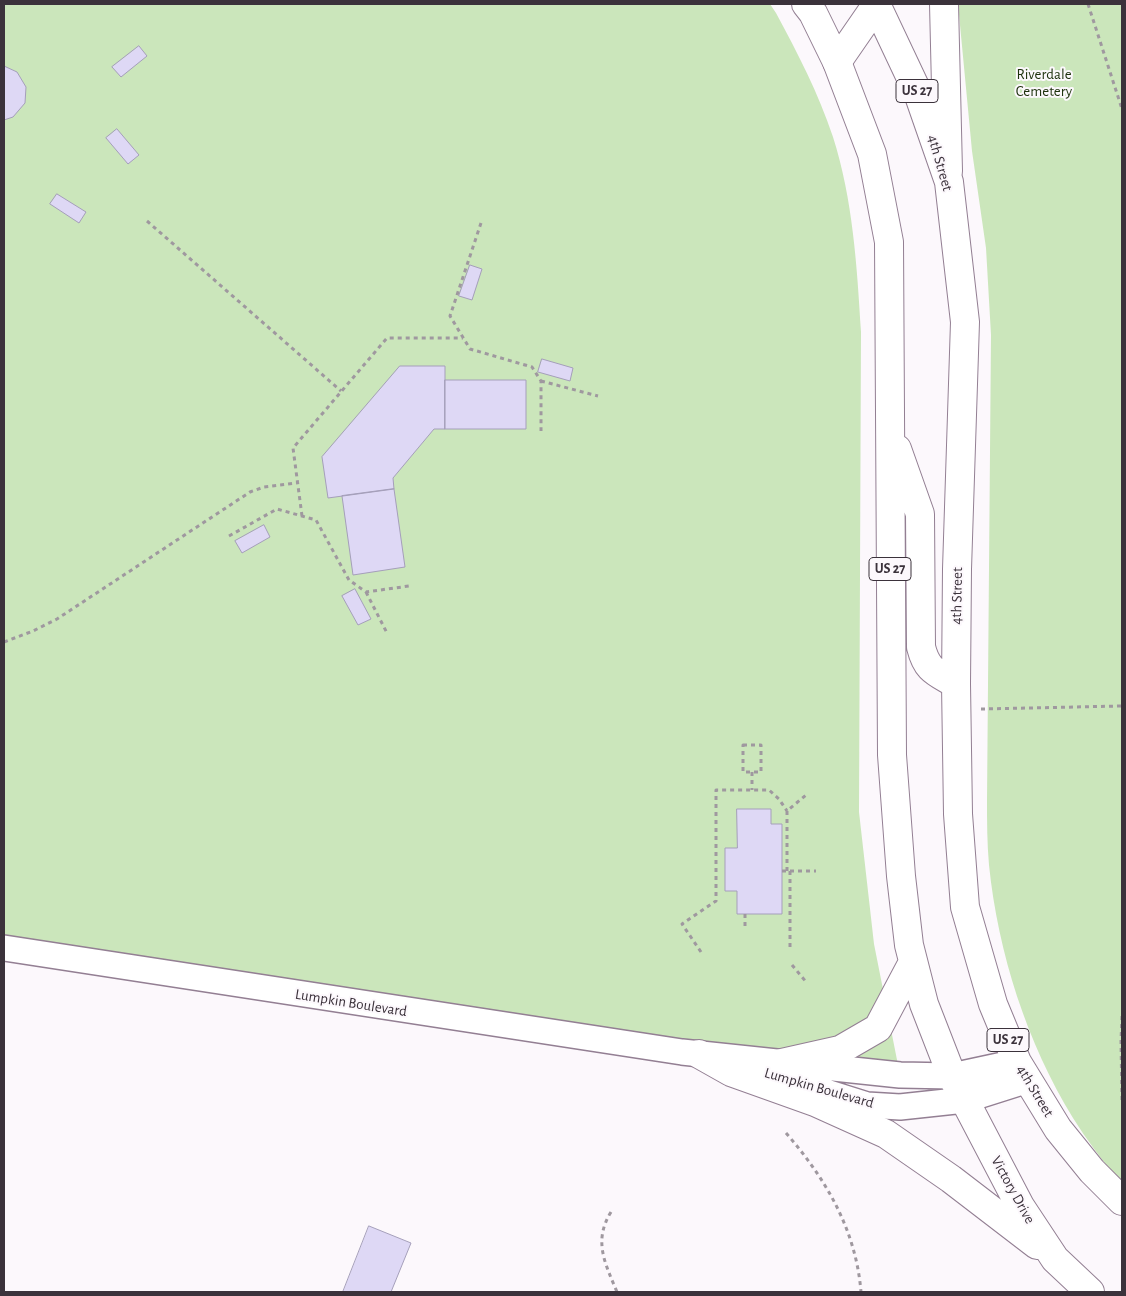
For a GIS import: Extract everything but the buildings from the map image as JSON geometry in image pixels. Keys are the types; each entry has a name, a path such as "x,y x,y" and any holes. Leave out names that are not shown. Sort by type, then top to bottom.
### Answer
{"main road":[{"name":"US 27","path":"806,4 813,12 837,62 872,154 889,242 892,755 901,876 908,945 924,1004 952,1076"},
{"path":"837,62 876,4"},
{"name":"4th Street","path":"876,4 918,93 949,182 964,322 957,569 956,696 958,814 964,906 993,1004 1023,1071 1058,1129 1092,1171 1122,1201"},
{"path":"944,4 949,182"},
{"path":"890,431 920,514 921,647 924,658 931,670 956,696"},
{"path":"782,1063 840,1050 878,1028 913,962"},
{"path":"699,1054 731,1072 815,1102 886,1134 951,1179 1055,1259"},
{"name":"Victory Drive","path":"952,1076 1020,1206 1055,1259 1090,1292"}],"street":[{"name":"Lumpkin Boulevard","path":"4,948 699,1054 900,1075 952,1076 1023,1071"},
{"name":"Lumpkin Boulevard","path":"699,1054 815,1087 867,1105 900,1107 965,1100 1023,1071"}],"path":[{"path":"1088,4 1122,109"},
{"path":"147,221 341,391"},
{"path":"480,223 450,316 470,349 532,367 540,381 540,431"},
{"path":"302,516 293,448 387,338 463,338"},
{"path":"540,381 598,396"},
{"path":"4,642 33,632 56,619 250,492 264,487 297,483"},
{"path":"229,536 277,510 316,520 349,580 366,592 387,633"},
{"path":"366,592 409,586"},
{"path":"956,696 1122,706"},
{"path":"743,745 761,745 761,772 752,772 743,772 743,745"},
{"path":"752,772 752,790"},
{"path":"701,952 682,924 716,902 716,790 770,790 779,798 787,811 790,951"},
{"path":"787,811 806,795"},
{"path":"782,871 816,871"},
{"path":"745,914 745,926"},
{"path":"792,965 807,984"},
{"path":"1122,1016 1122,1101"},
{"path":"786,1133 818,1173 847,1227 856,1256 861,1292"},
{"path":"611,1212 602,1228 601,1244 604,1258 617,1292"}],"green space":[{"path":"4,4 770,4 800,58 827,120 840,161 853,233 861,332 859,812 874,944 900,1075 4,948"},
{"name":"Riverdale Cemetery","path":"958,4 1122,4 1122,1185 1078,1126 1042,1059 1017,996 1007,964 993,898 988,857 987,816 991,335 986,248 972,151"}]}
